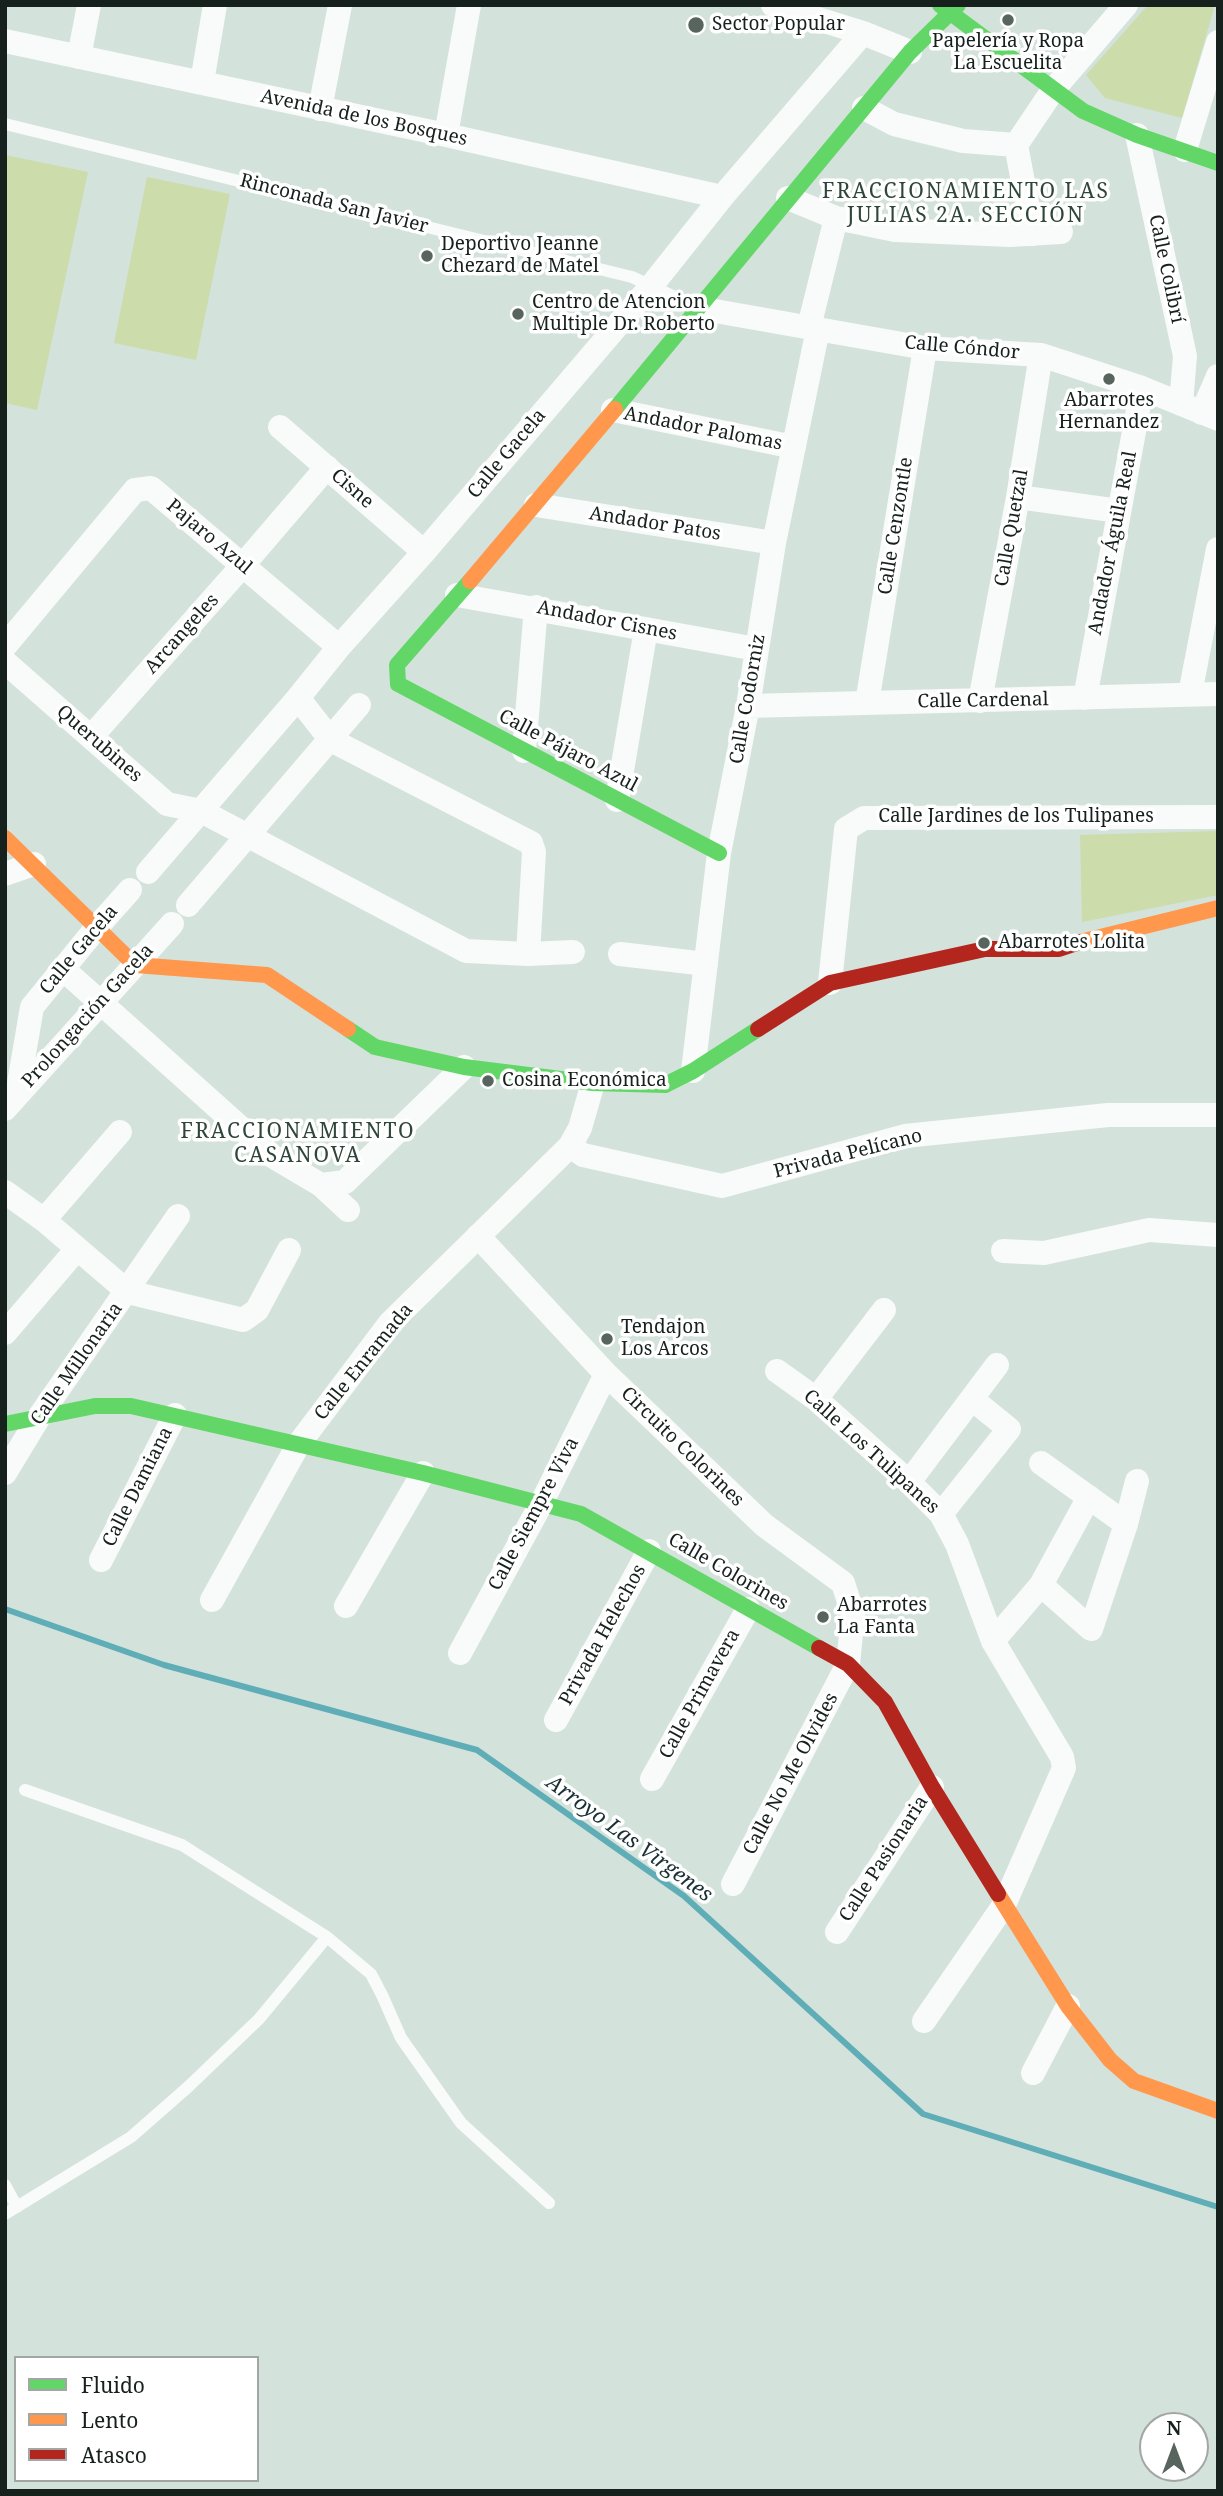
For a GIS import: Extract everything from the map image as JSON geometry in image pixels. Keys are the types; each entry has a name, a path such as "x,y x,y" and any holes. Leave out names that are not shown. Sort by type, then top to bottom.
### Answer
{"street":[{"path":"79,57 89,5"},
{"path":"201,82 215,5"},
{"path":"320,109 340,5"},
{"path":"446,135 469,5"},
{"path":"773,5 863,33 910,52"},
{"path":"1033,234 1016,145 1054,90 1126,5"},
{"path":"457,595 536,505 788,198 950,8 1083,111 1137,135 1218,163"},
{"name":"Calle Gacela","path":"148,872 652,285 722,197 863,33"},
{"name":"Avenida de los Bosques","path":"5,41 722,197"},
{"path":"1185,150 1218,42"},
{"path":"864,108 894,124 963,141 1016,145"},
{"name":"Calle Colibrí","path":"1137,135 1185,356 1200,412"},
{"path":"788,198 836,218 895,230 1033,234 1061,232"},
{"name":"Calle Codorniz","path":"693,1071 719,853 748,706 813,328 836,218"},
{"name":"Calle Cóndor","path":"698,308 925,348 1041,355 1142,388 1200,412"},
{"name":"Calle Cenzontle","path":"867,703 925,348"},
{"name":"Calle Quetzal","path":"981,701 1041,355"},
{"path":"1200,412 1218,376"},
{"name":"Andador Águila Real","path":"1084,698 1142,388"},
{"name":"Andador Palomas","path":"613,410 794,447"},
{"name":"Cisne","path":"280,427 424,552"},
{"name":"Arcangeles","path":"91,737 327,467"},
{"name":"Pajaro Azul","path":"5,646 135,491 151,488 339,647"},
{"path":"1018,497 1119,511"},
{"name":"Andador Patos","path":"536,505 775,543"},
{"path":"1191,694 1218,550"},
{"name":"Andador Cisnes","path":"457,595 536,607 756,649"},
{"name":"Calle Pájaro Azul","path":"457,595 397,665 398,684 719,853"},
{"path":"524,751 536,607"},
{"path":"617,800 646,629"},
{"name":"Querubines","path":"5,662 167,804 201,811 466,951 528,954 573,952"},
{"name":"Calle Cardenal","path":"748,706 1218,694"},
{"path":"298,698 331,740 531,842 534,852 528,954"},
{"path":"188,905 249,837 359,705"},
{"name":"Calle Jardines de los Tulipanes","path":"830,983 846,829 864,818 1218,817"},
{"path":"5,838 135,965 267,975 375,1047 464,1067 593,1083 665,1085 693,1071 830,983 985,949 1059,949 1098,936 1218,908"},
{"path":"5,874 34,864"},
{"name":"Calle Gacela","path":"11,1102 32,1007 130,890"},
{"name":"Prolongación Gacela","path":"11,1102 172,924"},
{"path":"620,954 706,964"},
{"path":"63,969 272,1156 321,1185 348,1210"},
{"path":"321,1185 345,1182 464,1067"},
{"name":"Calle Enramada","path":"212,1600 298,1446 390,1324 570,1146 580,1128 593,1083"},
{"name":"Privada Pelícano","path":"570,1146 583,1155 722,1186 905,1136 1108,1115 1218,1115"},
{"path":"44,1220 120,1132"},
{"path":"5,1192 44,1220 128,1292 243,1320 257,1310 289,1250"},
{"name":"Calle Millonaria","path":"5,1473 39,1417 128,1292 178,1216"},
{"path":"1003,1251 1044,1253 1149,1230 1218,1235"},
{"name":"Circuito Colorines","path":"478,1236 606,1374 764,1525 842,1583 853,1614 848,1664"},
{"path":"5,1333 77,1249"},
{"path":"816,1399 884,1310"},
{"path":"909,1482 997,1365"},
{"name":"Calle Los Tulipanes","path":"777,1371 816,1399 941,1514 957,1544 993,1640 1062,1756 1064,1768 1004,1905"},
{"name":"Calle Siempre Viva","path":"460,1653 541,1504 606,1374"},
{"path":"941,1514 1009,1429 972,1399"},
{"name":"Calle Colorines","path":"5,1424 95,1406 131,1406 423,1473 580,1514 649,1551 848,1664 885,1702 932,1787 1004,1905 1068,2006 1110,2060 1134,2081 1218,2110"},
{"name":"Calle Damiana","path":"100,1560 175,1415"},
{"path":"1041,1463 1126,1524"},
{"path":"346,1606 423,1473"},
{"path":"1041,1585 1091,1629 1126,1524 1137,1480"},
{"path":"993,1640 1041,1585 1089,1497"},
{"name":"Privada Helechos","path":"556,1720 649,1551"},
{"name":"Calle Primavera","path":"652,1779 748,1609"},
{"name":"Calle No Me Olvides","path":"733,1884 848,1664"},
{"name":"Calle Pasionaria","path":"837,1932 932,1787"},
{"path":"924,2021 1004,1905"},
{"path":"1033,2073 1068,2006"}],"lane":[{"name":"Rinconada San Javier","path":"5,124 632,276 698,308"},
{"path":"25,1790 182,1845 327,1937 370,1974 401,2038 461,2123 549,2203"},
{"path":"5,2185 11,2211 131,2137 259,2019 327,1937"}],"green space":[{"path":"1148,5 1215,5 1182,118 1105,98 1086,75"},
{"path":"5,155 88,172 37,410 5,403"},
{"path":"147,177 230,194 196,360 114,343"},
{"path":"1218,831 1218,895 1082,922 1080,835"}],"waterway":[{"name":"Arroyo Las Virgenes","path":"5,1609 164,1665 477,1750 684,1896 923,2114 1218,2207"}],"traffic: fast":[{"path":"940,5 1083,111 1137,135 1218,163"},
{"path":"615,409 910,52 958,5"},
{"path":"470,581 397,665 398,684 719,853"},
{"path":"348,1029 375,1047 464,1067 593,1083 665,1085 693,1071 758,1029"},
{"path":"5,1424 95,1406 131,1406 423,1473 581,1514 819,1648"}],"traffic: slow":[{"path":"470,581 615,409"},
{"path":"5,838 135,965 267,975 348,1029"},
{"path":"1080,942 1218,908"},
{"path":"998,1894 1068,2006 1110,2060 1134,2081 1218,2111"}],"traffic: jam":[{"path":"758,1029 830,983 985,949 1059,949 1080,942"},
{"path":"819,1648 848,1664 885,1702 932,1787 998,1894"}],"place":[{"name":"Papelería y Ropa La Escuelita","path":"1008,20"},
{"name":"Sector Popular","path":"696,25"},
{"name":"Deportivo Jeanne Chezard de Matel","path":"427,256"},
{"name":"Centro de Atencion Multiple Dr. Roberto","path":"518,314"},
{"name":"Abarrotes Hernandez","path":"1109,379"},
{"name":"Abarrotes Lolita","path":"984,943"},
{"name":"Cosina Económica","path":"488,1081"},
{"name":"Tendajon Los Arcos","path":"607,1339"},
{"name":"Abarrotes La Fanta","path":"823,1617"}],"district":[{"name":"FRACCIONAMIENTO LAS JULIAS 2A. SECCIÓN","path":"966,204"},
{"name":"FRACCIONAMIENTO CASANOVA","path":"298,1144"}]}
